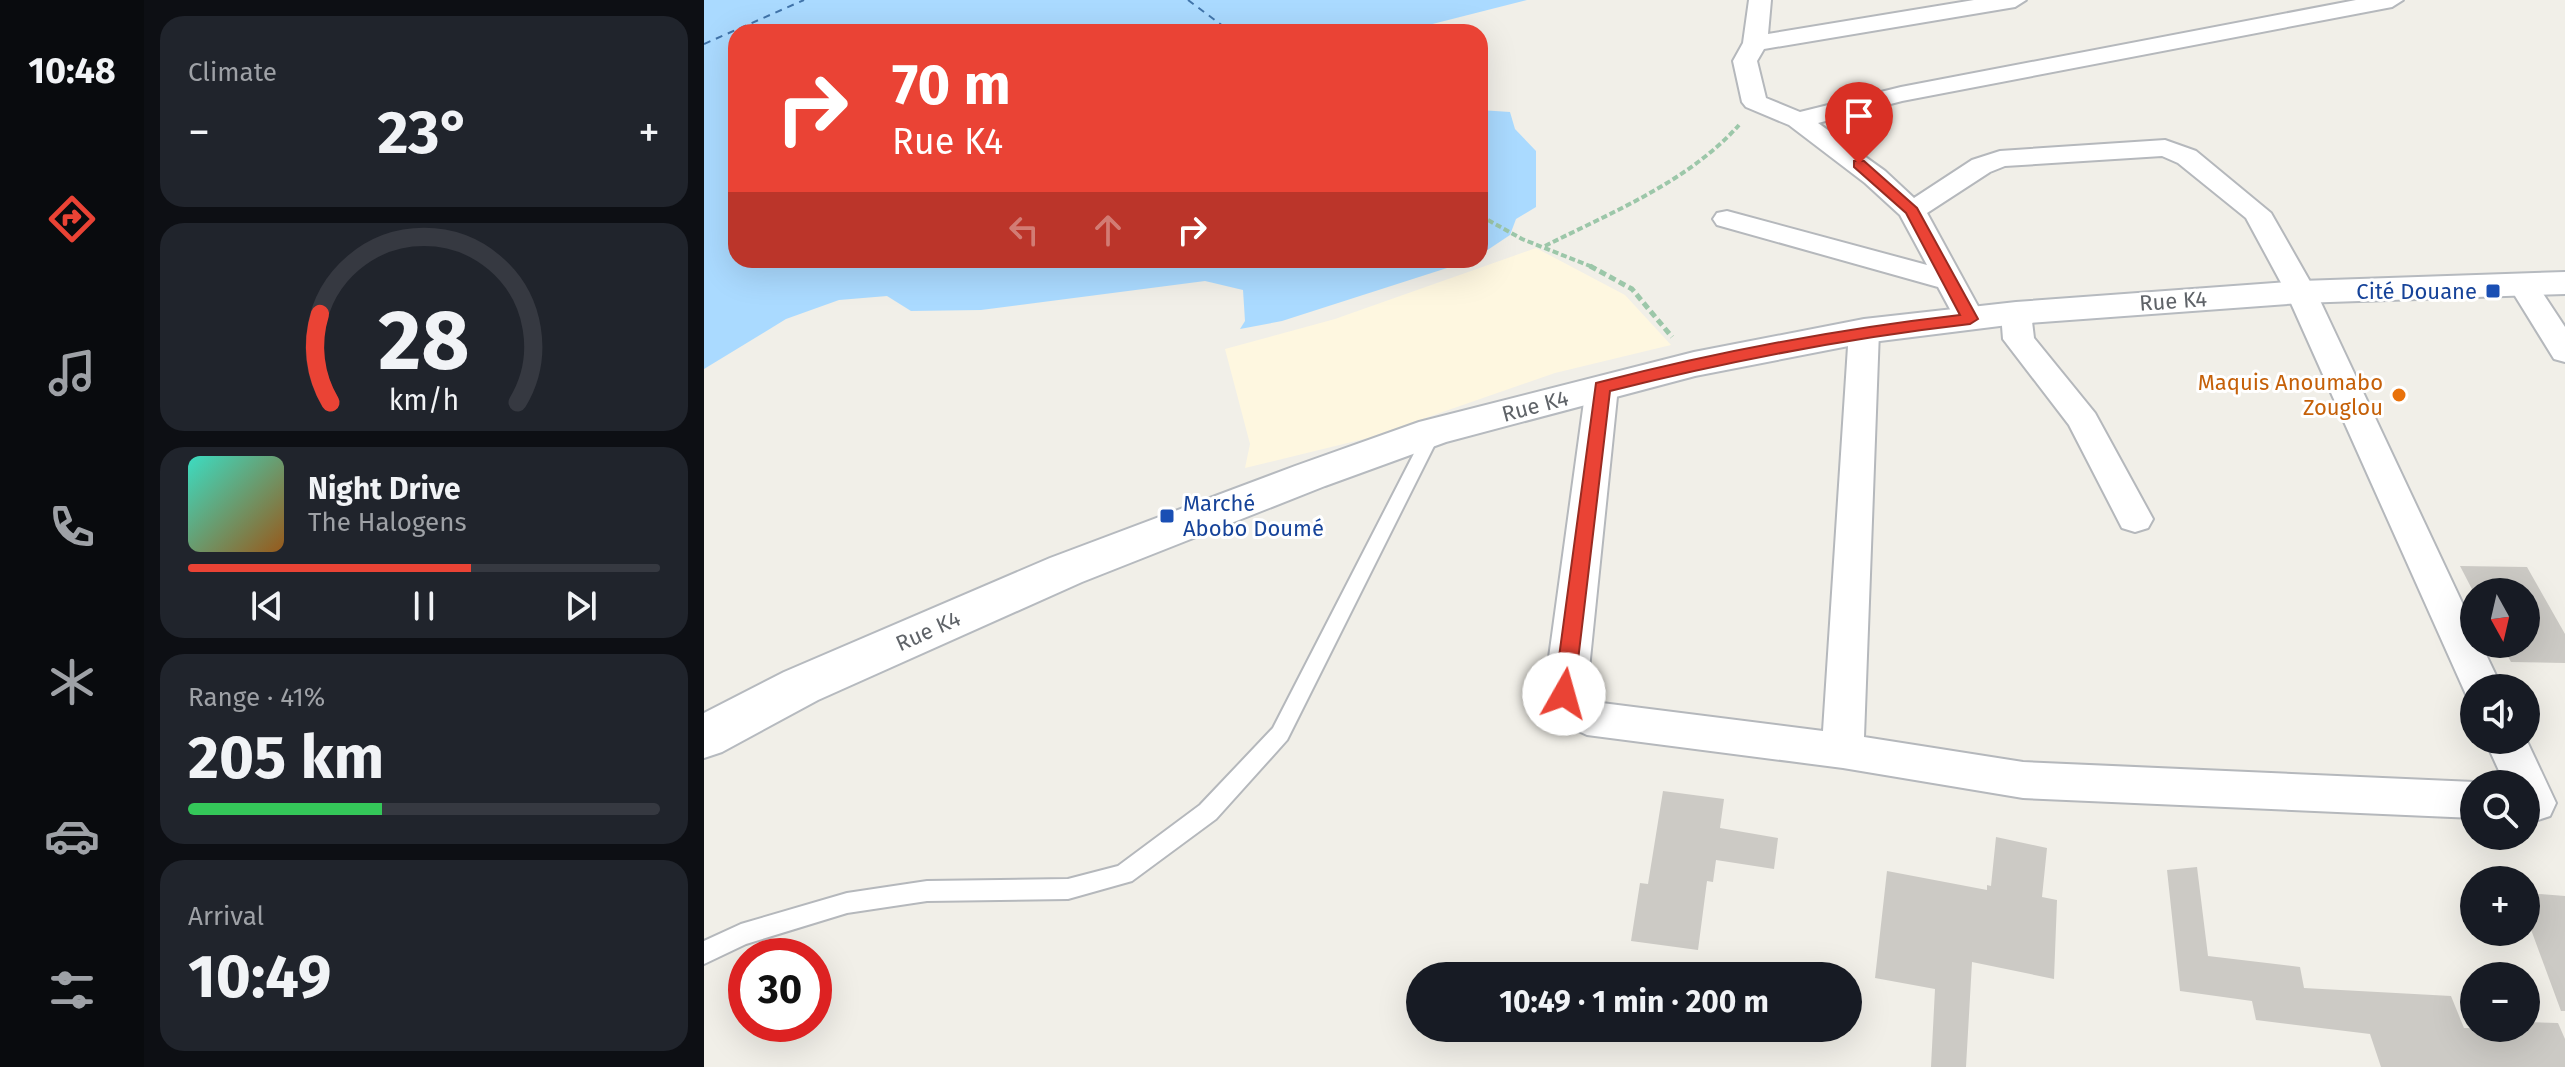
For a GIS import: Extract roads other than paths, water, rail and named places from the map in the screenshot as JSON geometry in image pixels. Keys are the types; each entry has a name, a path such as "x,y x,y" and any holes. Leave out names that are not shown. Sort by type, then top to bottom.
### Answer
{"street":[{"path":"1760,0 1755,43 1745,61 1755,102 1798,120 1875,177 1912,211 1970,319"},
{"path":"1846,0 1875,25"},
{"path":"1755,43 2015,0"},
{"path":"1798,120 1901,94 2392,0"},
{"path":"1912,211 1981,166 2000,159 2165,148 2187,157 2257,213 2301,292 2476,674"},
{"path":"1727,219 1947,280"},
{"path":"2522,283 2565,352"},
{"name":"Rue K4","path":"704,737 801,686 1066,570 1433,432 1694,364 1864,331 2016,313 2301,292 2565,283"},
{"path":"2016,313 2019,339 2083,421 2135,519"},
{"path":"1843,751 1864,331"},
{"path":"1602,387 1564,694 1571,709 1587,718 1843,751 2023,780 2460,799"},
{"path":"2514,754 2542,804"}],"lane":[{"path":"704,953 741,935 847,903 927,891 1068,889 1124,874 1208,812 1280,734 1433,432"}],"water":[{"path":"704,0 1527,0 1432,24 728,24 728,268 1447,268 1282,321 1240,329 1245,321 1243,290 1205,281 981,310 911,311 887,296 839,300 786,319 704,369"},
{"path":"1488,111 1510,112 1515,129 1536,151 1536,207 1516,219 1510,235 1488,250"}],"place":[{"name":"Cité Douane","path":"2493,291"},
{"name":"Maquis Anoumabo Zouglou","path":"2399,395"},
{"name":"Marché Abobo Doumé","path":"1167,516"}]}
